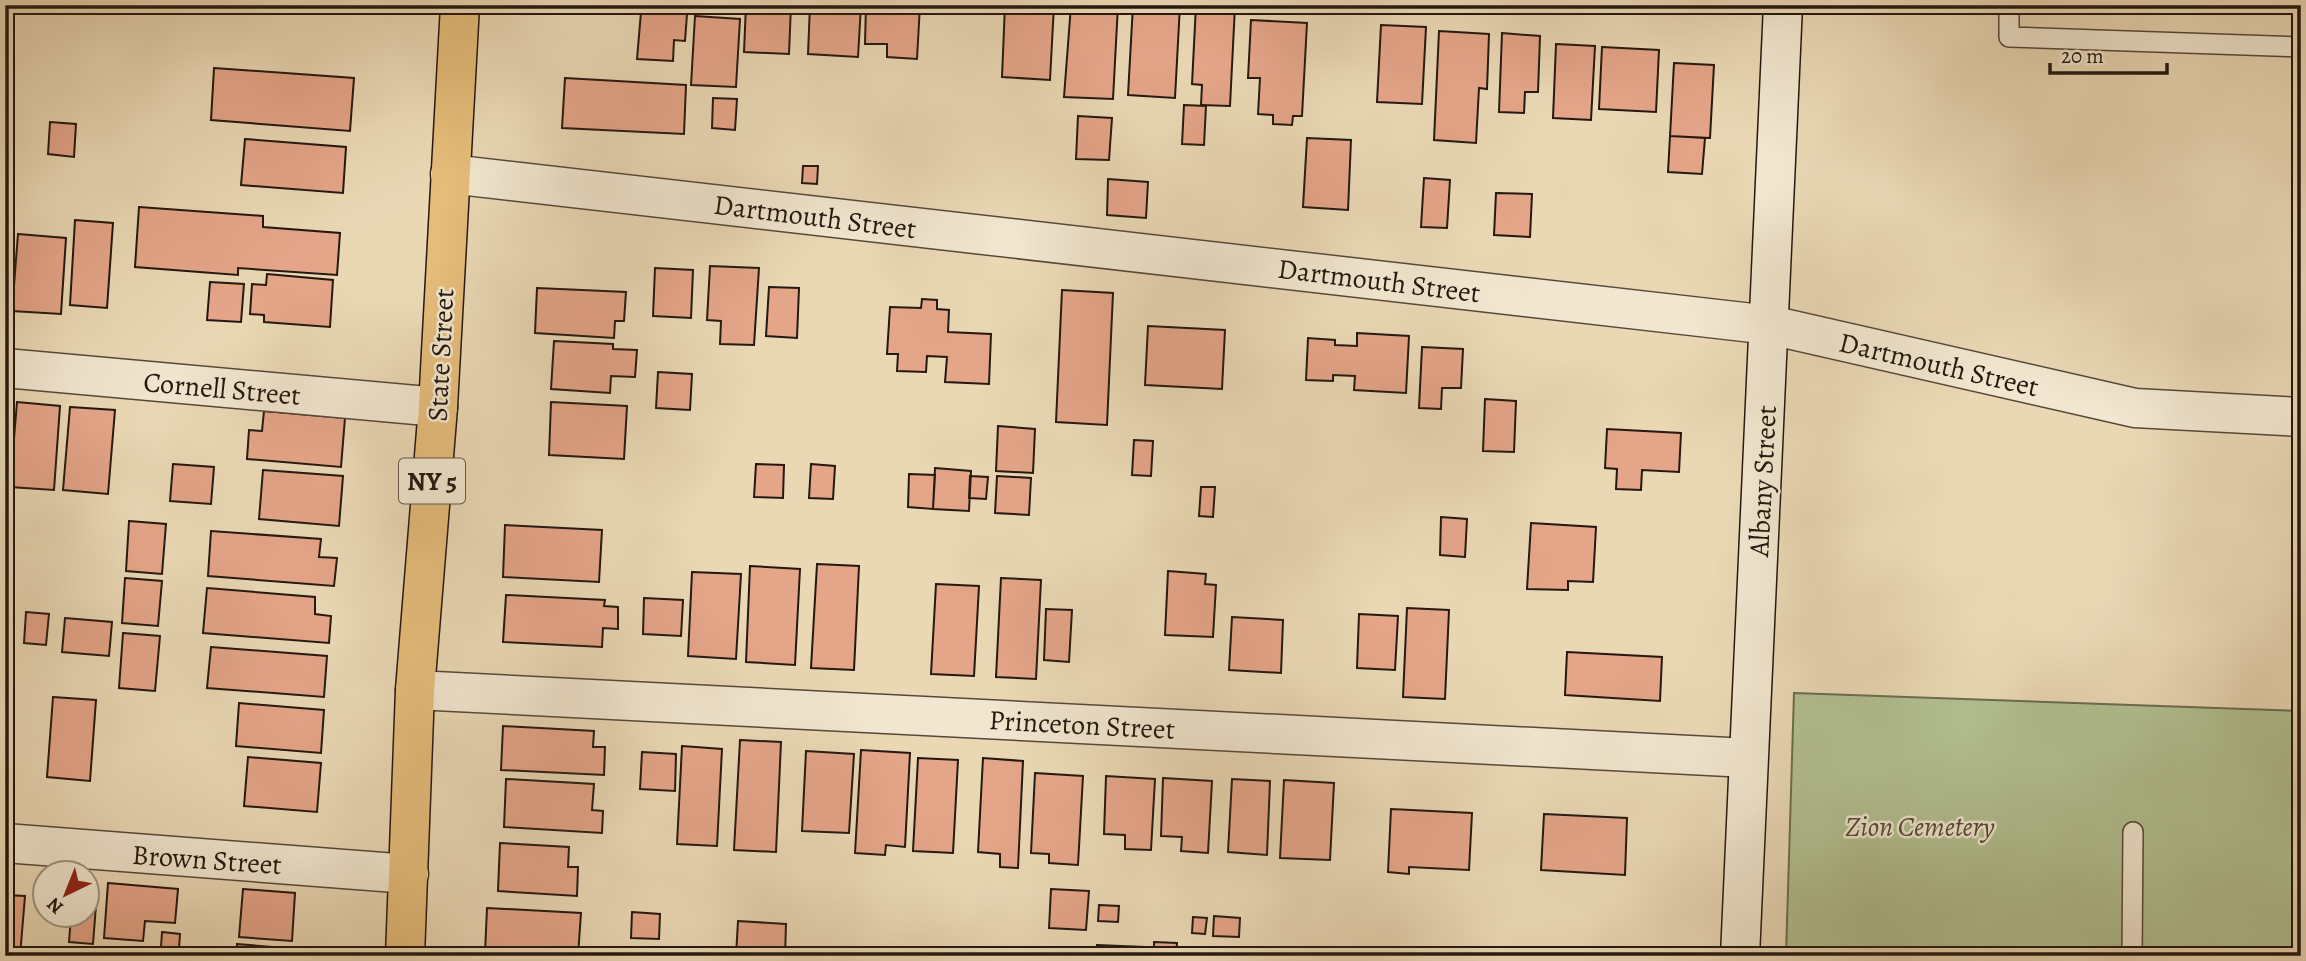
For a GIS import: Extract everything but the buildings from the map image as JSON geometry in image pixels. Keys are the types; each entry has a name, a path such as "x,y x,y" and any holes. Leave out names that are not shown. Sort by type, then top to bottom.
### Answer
{"main road":[{"name":"State Street","path":"405,956 415,690 438,407 460,5"}],"street":[{"name":"Albany Street","path":"1740,956 1783,5"},
{"name":"Dartmouth Street","path":"450,174 1770,325 2135,408 2301,417"},
{"name":"Cornell Street","path":"5,368 438,407"},
{"name":"Princeton Street","path":"415,690 1748,758"},
{"name":"Brown Street","path":"5,843 409,874"}],"lane":[{"path":"2009,5 2008,37 2301,47"},
{"path":"2132,956 2133,832"}],"green space":[{"name":"Zion Cemetery","path":"1794,693 2301,711 2301,956 1786,956"}]}
